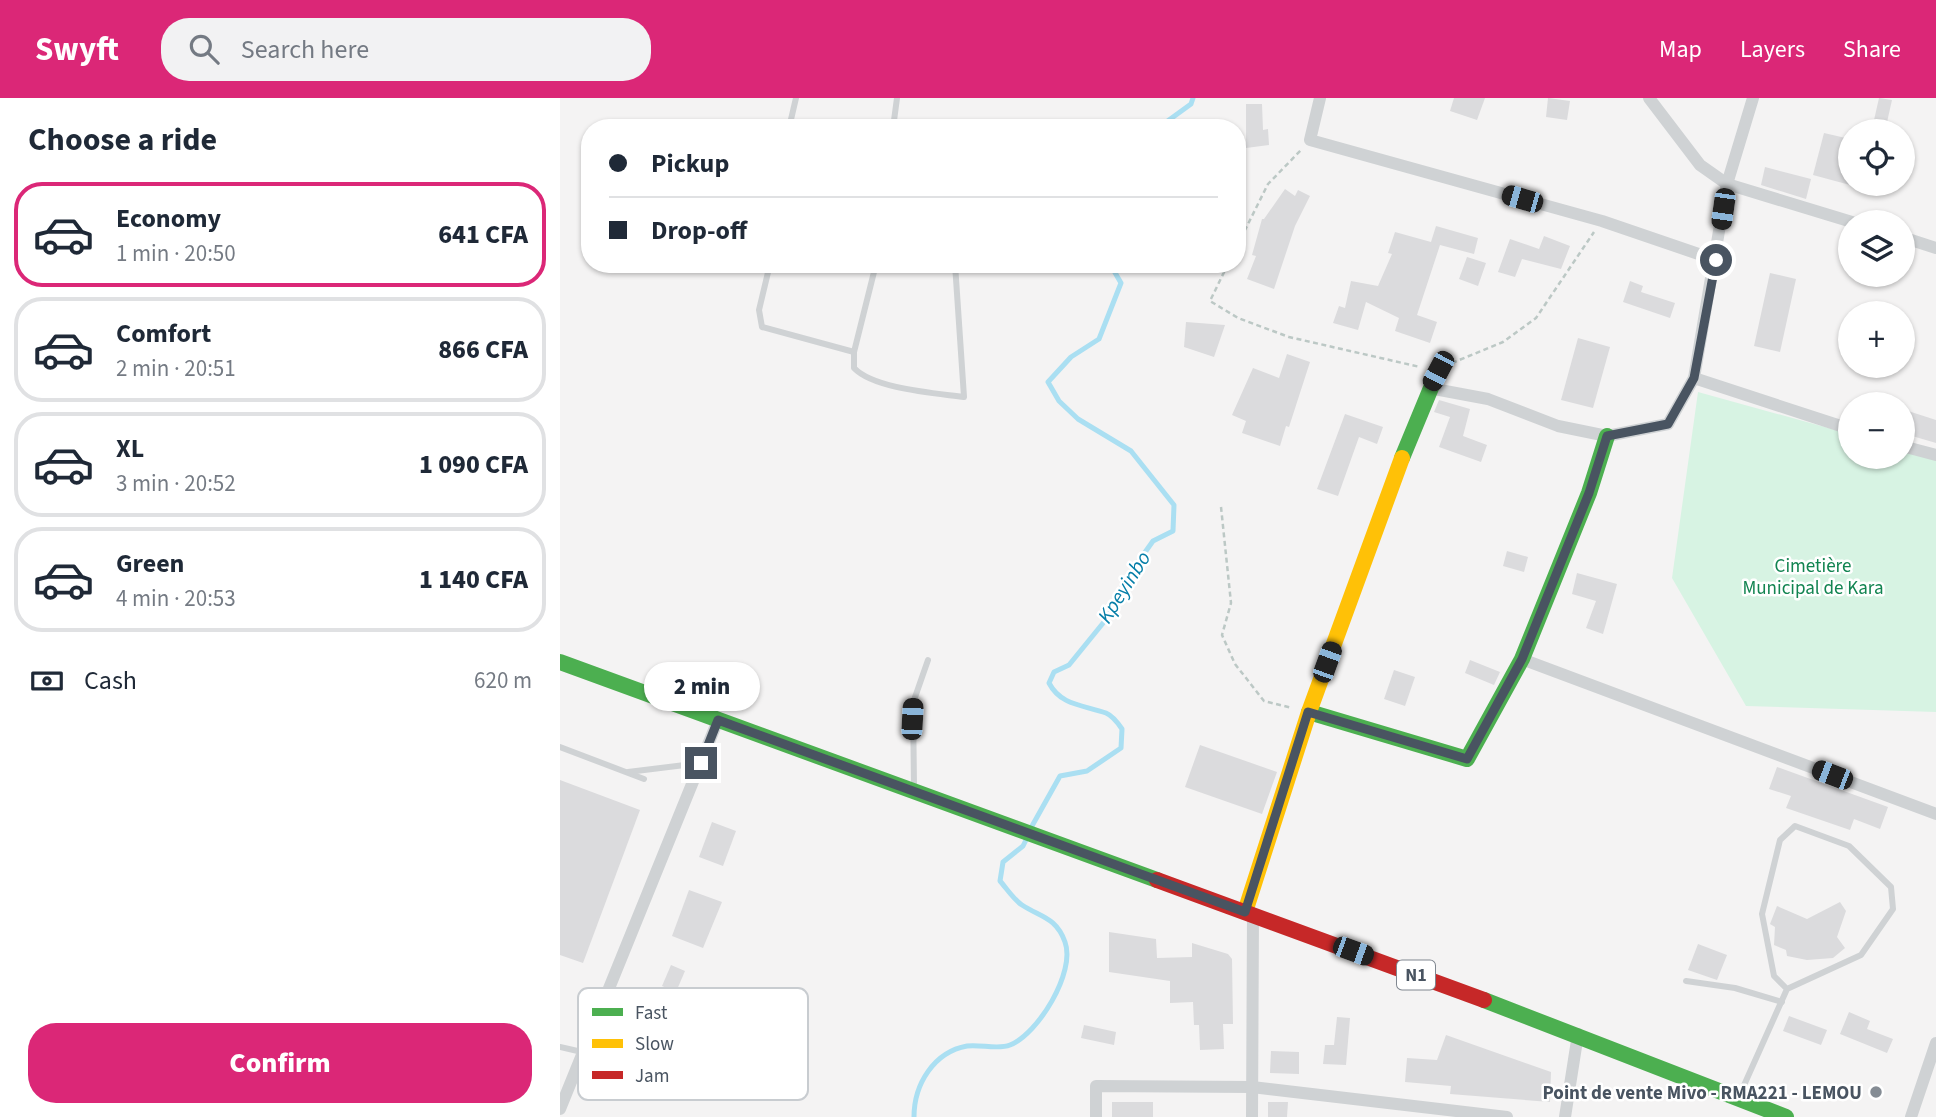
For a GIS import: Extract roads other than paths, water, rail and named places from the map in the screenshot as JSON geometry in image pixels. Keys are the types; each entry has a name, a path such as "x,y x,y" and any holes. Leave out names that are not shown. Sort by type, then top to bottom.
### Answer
{"main road":[{"path":"1249,913 1308,712 1429,388 1438,371"},
{"path":"1308,712 1467,759 1522,659 1589,493 1607,436"},
{"name":"N1","path":"560,662 1578,1034 1786,1117"}],"street":[{"path":"1320,98 1310,140 1602,221 1716,260"},
{"path":"1649,98 1700,165 1727,184 1838,218"},
{"path":"1429,388 1489,399 1558,426 1607,436 1668,424 1694,378 1727,184 1753,98"},
{"path":"1915,240 1936,246"},
{"path":"1694,378 1838,425"},
{"path":"1915,449 1936,455"},
{"path":"1522,659 1936,814"},
{"path":"608,988 718,720"},
{"path":"1249,913 1252,1117"},
{"path":"1565,1117 1578,1034"},
{"path":"1911,1117 1936,1042"},
{"path":"560,1109 578,1062"},
{"path":"1096,1117 1096,1086 1252,1087 1507,1117"}],"lane":[{"path":"791,119 796,98"},
{"path":"894,119 897,98"},
{"path":"768,273 759,310 762,327 854,352"},
{"path":"874,273 854,352 854,368 861,375 903,387 964,397 956,273"},
{"path":"914,792 916,768 913,703 928,660"},
{"path":"560,747 644,779"},
{"path":"626,772 701,763"},
{"path":"1738,1097 1787,989 1861,956 1893,909 1891,887 1849,846 1795,826 1780,840 1762,914 1774,975 1787,989"},
{"path":"1686,981 1735,988 1782,1002"},
{"path":"560,1046 578,1051"}],"waterway":[{"name":"Kpeyinbo","path":"1170,119 1191,104 1193,98"},
{"name":"Kpeyinbo","path":"1032,826 1060,776 1087,771 1121,748 1122,729 1113,718 1106,713 1074,704 1054,691 1049,683 1054,672 1069,665 1108,617 1126,579 1153,541 1173,531 1174,505 1131,451 1078,419 1059,401 1048,382 1071,357 1099,339 1121,283 1115,273"},
{"name":"Kpeyinbo","path":"914,1117 922,1082 936,1062 955,1049 967,1046 1005,1046 1021,1039 1043,1015 1060,985 1067,955 1065,942 1057,927 1019,903 1000,881 1003,862 1023,846 1027,838"}],"place":[{"name":"Point de vente Mivo - RMA221 - LEMOU","path":"1876,1092"}],"park label":[{"name":"Cimetière Municipal de Kara","path":"1813,576"}]}
